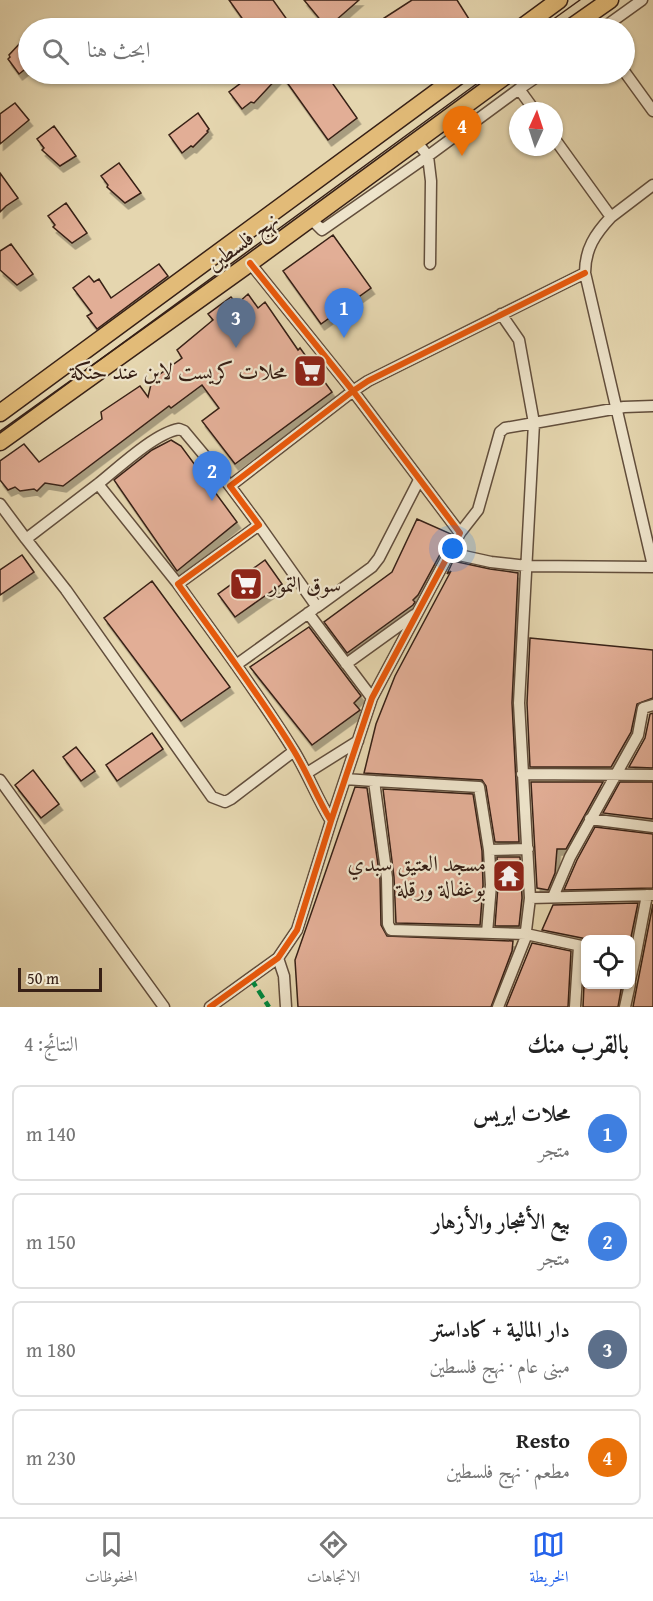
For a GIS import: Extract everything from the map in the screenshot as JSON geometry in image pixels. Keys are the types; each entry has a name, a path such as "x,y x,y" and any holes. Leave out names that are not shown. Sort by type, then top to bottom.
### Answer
{"main road":[{"path":"535,18 559,0"},
{"path":"584,18 610,0"},
{"path":"0,413 447,84"},
{"name":"نهج فلسطين","path":"0,442 311,219 494,84"}],"street":[{"path":"617,18 642,0"},
{"path":"311,219 322,230 526,84"},
{"path":"633,84 653,111"},
{"path":"519,89 528,102"},
{"path":"416,141 428,156 431,181 430,264"},
{"path":"563,151 610,216"},
{"path":"450,553 491,562 527,566 653,567 650,537 616,409 585,273 585,259 591,243 610,216 653,185"},
{"path":"250,263 353,391 460,532"},
{"path":"230,486 368,381 585,273"},
{"path":"498,1007 526,934 530,898 519,703 534,423 519,340 501,314"},
{"path":"210,1007 278,958 297,930 372,698 460,532 478,510 500,432 505,428 616,409 653,406"},
{"path":"26,539 142,449 172,430 184,431 259,525 346,664 372,698"},
{"path":"236,665 372,567 379,558 419,480"},
{"path":"98,484 178,584 236,665 294,751 331,821"},
{"path":"0,504 66,590 213,797 225,801 231,799 294,751"},
{"path":"178,584 259,525"},
{"path":"346,664 418,611"},
{"path":"553,897 570,857 638,735 643,708 653,705"},
{"path":"307,773 358,741"},
{"path":"522,774 653,775"},
{"path":"345,778 428,785 478,786 480,788 489,850 491,885 487,933"},
{"path":"0,780 164,1007"},
{"path":"374,781 387,878 389,928 526,934 581,947"},
{"path":"590,819 653,827"},
{"path":"489,850 528,849"},
{"path":"530,898 650,895 635,951"},
{"path":"574,1007 581,954"},
{"path":"278,958 284,976 286,1007"},
{"path":"625,1007 629,989"}],"building":[{"path":"229,0 273,0 286,18 242,18"},
{"path":"304,0 359,0 338,18 319,18"},
{"path":"412,0 457,0 468,18 384,18"},
{"path":"18,45 18,73 8,59"},
{"path":"240,84 272,84 254,103 251,102 242,109 229,92"},
{"path":"288,84 333,84 357,118 328,140"},
{"path":"15,103 29,120 0,144 0,114"},
{"path":"198,113 209,129 208,132 193,147 191,146 182,153 169,135"},
{"path":"54,126 76,156 60,166 42,150 44,148 37,139"},
{"path":"119,163 141,193 125,203 107,187 108,185 101,176"},
{"path":"0,173 18,198 0,212"},
{"path":"66,203 87,233 72,243 53,227 55,225 48,216"},
{"path":"333,235 371,288 321,324 283,271"},
{"path":"11,244 33,274 17,285 0,270 0,251"},
{"path":"159,264 168,276 97,329 87,316 92,313 73,288 89,276 94,282 99,279 111,298"},
{"path":"248,294 258,308 265,302 298,350 300,348 332,392 235,464 202,421 219,408 202,385 171,408 169,406 63,486 45,483 37,491 34,489 20,491 15,487 8,490 0,480 0,461 24,444 39,462 102,419 101,412 140,386 148,397 152,380 182,358 177,350 213,320 208,314 231,297 237,304"},
{"path":"171,440 181,446 237,522 177,571 114,480 152,450"},
{"path":"417,519 451,534 418,595 413,600 415,602 413,605 347,653 324,622 392,572"},
{"path":"22,555 34,572 0,595 0,570"},
{"path":"265,560 282,584 235,617 218,594"},
{"path":"453,561 518,573 512,703 519,842 495,842 486,786 482,780 364,773 376,724 395,676 451,571 447,574"},
{"path":"152,581 230,687 181,721 104,618"},
{"path":"309,627 361,696 354,703 360,710 312,745 250,667"},
{"path":"530,638 653,650 653,698 637,704 631,732 611,767 530,767 527,703"},
{"path":"653,713 653,768 629,767 645,738 650,714"},
{"path":"152,733 163,749 117,781 106,765"},
{"path":"76,747 95,771 81,781 63,757"},
{"path":"33,770 59,804 41,818 15,785"},
{"path":"531,782 603,782 566,849 557,849 555,873 548,890 537,888"},
{"path":"620,782 653,782 653,819 603,813"},
{"path":"355,787 367,788 380,879 381,925 387,936 513,941 512,951 491,1007 298,1007 295,960"},
{"path":"383,789 473,794 482,851 483,885 480,925 396,923 394,877"},
{"path":"595,827 653,834 653,888 564,890"},
{"path":"497,857 520,857 522,898 519,926 495,926 498,886"},
{"path":"638,903 631,935 581,935 581,938 542,930 553,905"},
{"path":"653,904 653,1007 633,1007 637,986"},
{"path":"532,943 571,951 568,1007 506,1007"},
{"path":"584,989 621,989 618,1007 583,1007"}],"tram line":[{"path":"555,18 580,0"},
{"path":"0,433 476,84"}],"marked path":[{"path":"251,979 269,1007"}],"cycle path":[{"path":"250,263 353,391 460,533 372,698 331,821"},
{"path":"210,1007 278,958 297,930 331,821 281,730 178,584 259,525 230,486 353,391 368,381 585,273"}],"place":[{"name":"Resto","path":"462,156"},
{"name":"محلات ايريس","path":"344,338"},
{"name":"دار المالية + كاداستر","path":"236,348"},
{"name":"محلات كريست لاين عند حنكة","path":"310,371"},
{"name":"بيع الأشجار والأزهار","path":"212,501"},
{"name":"سوق التمور","path":"246,584"},
{"name":"مسجد العتيق سبدي بوغفالة ورقلة","path":"509,876"}]}
